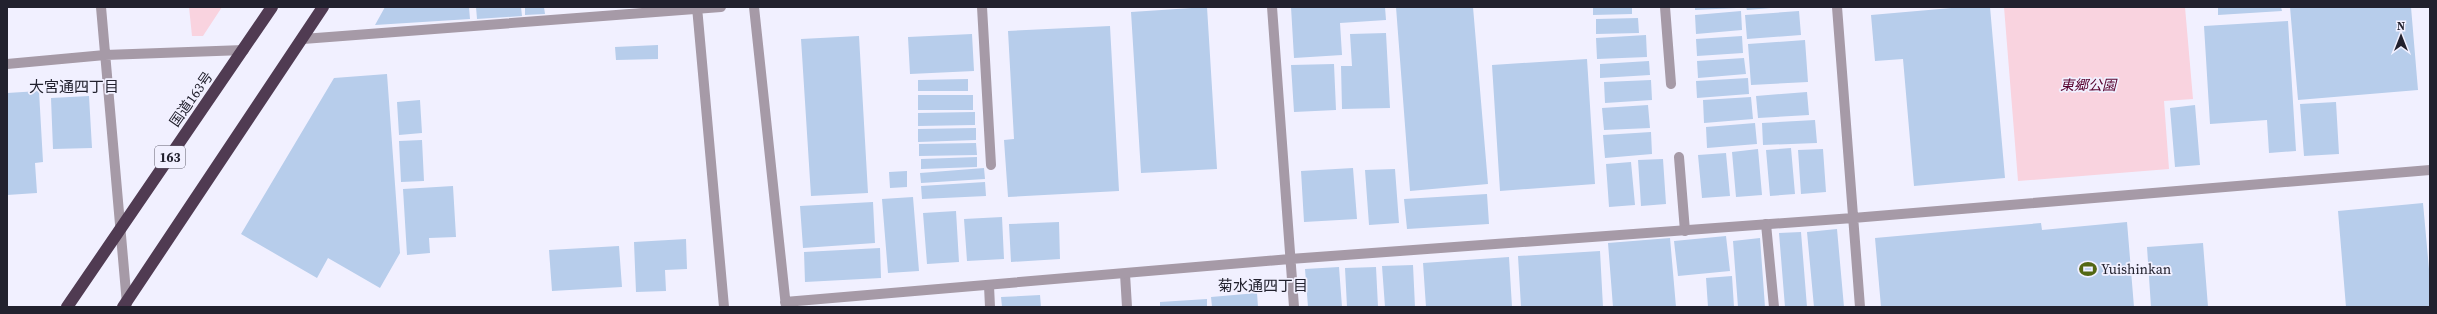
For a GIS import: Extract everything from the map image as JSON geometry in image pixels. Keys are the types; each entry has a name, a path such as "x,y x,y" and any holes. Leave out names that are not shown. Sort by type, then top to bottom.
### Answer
{"highway":[{"name":"国道163号","path":"67,307 272,7"},
{"path":"125,305 323,7"}],"street":[{"path":"101,7 121,227 125,305"},
{"path":"302,39 721,7"},
{"path":"754,7 786,304 1290,260 1853,218 2430,170"},
{"path":"982,7 991,165"},
{"path":"1272,7 1294,307"},
{"path":"1665,7 1671,84"},
{"path":"1837,7 1860,307"},
{"path":"697,8 724,307"},
{"path":"7,64 105,55 244,50"},
{"path":"1680,157 1686,231"},
{"path":"1766,224 1774,307"},
{"path":"1125,274 1127,307"},
{"path":"989,286 990,307"}],"green space":[{"path":"189,7 222,7 203,36 192,36"},
{"name":"東郷公園","path":"2004,7 2185,7 2193,99 2164,101 2169,169 2018,181"}],"building":[{"path":"385,7 469,7 470,19 375,25"},
{"path":"476,7 521,7 522,16 477,19"},
{"path":"525,7 544,7 545,14 525,15"},
{"path":"1207,7 1217,169 1141,173 1131,12"},
{"path":"1291,7 1385,7 1386,20 1340,23 1342,55 1294,58"},
{"path":"1396,7 1473,7 1488,184 1410,191"},
{"path":"1593,7 1632,7 1632,14 1593,15"},
{"path":"1695,7 1737,7 1737,8 1695,10"},
{"path":"1746,7 1771,7 1771,8 1747,10"},
{"path":"1963,7 1990,7 2005,178 1914,186 1903,59 1875,61 1871,15"},
{"path":"2218,7 2281,7 2282,11 2218,15"},
{"path":"2290,7 2411,7 2418,90 2298,100"},
{"path":"1741,11 1742,30 1696,34 1695,15"},
{"path":"1799,11 1801,35 1747,39 1745,15"},
{"path":"1638,18 1639,33 1596,34 1596,19"},
{"path":"2288,21 2296,151 2269,153 2267,120 2210,124 2204,26"},
{"path":"1110,26 1119,191 1008,197 1004,140 1014,139 1008,31"},
{"path":"1386,33 1390,108 1342,109 1341,66 1352,66 1350,34"},
{"path":"972,34 974,71 910,74 908,37"},
{"path":"1646,35 1647,57 1597,59 1596,38"},
{"path":"859,36 868,193 811,196 801,39"},
{"path":"1742,36 1743,53 1697,56 1696,39"},
{"path":"1805,40 1808,82 1751,85 1748,44"},
{"path":"658,45 658,59 616,60 615,47"},
{"path":"1744,58 1746,74 1698,78 1697,61"},
{"path":"1587,59 1595,184 1500,191 1492,65"},
{"path":"1649,61 1650,75 1600,78 1600,64"},
{"path":"1334,64 1336,110 1294,112 1291,65"},
{"path":"387,74 400,253 380,288 328,258 317,278 241,234 334,78"},
{"path":"1748,78 1749,94 1697,98 1696,81"},
{"path":"968,79 968,91 918,91 918,80"},
{"path":"1651,80 1652,100 1605,103 1604,82"},
{"path":"39,91 43,162 35,163 37,193 7,195 7,93"},
{"path":"1807,92 1809,115 1758,118 1756,96"},
{"path":"918,95 973,95 973,110 918,110"},
{"path":"89,96 92,148 53,149 51,98"},
{"path":"1751,97 1753,119 1704,123 1703,100"},
{"path":"420,100 422,133 399,135 397,102"},
{"path":"2336,102 2339,154 2304,156 2300,104"},
{"path":"1648,105 1650,128 1604,130 1602,108"},
{"path":"2195,105 2200,165 2175,167 2170,108"},
{"path":"975,112 975,125 918,126 918,113"},
{"path":"1815,120 1817,143 1763,145 1762,123"},
{"path":"1755,123 1757,144 1707,148 1706,127"},
{"path":"976,128 976,140 918,142 918,129"},
{"path":"1651,132 1652,154 1605,158 1603,135"},
{"path":"422,140 424,181 401,182 399,141"},
{"path":"976,143 977,155 919,156 919,144"},
{"path":"1791,148 1795,194 1770,196 1766,150"},
{"path":"1758,149 1762,195 1736,197 1732,152"},
{"path":"1823,149 1826,192 1801,194 1798,150"},
{"path":"1726,153 1730,196 1702,198 1698,155"},
{"path":"977,157 977,167 921,169 921,159"},
{"path":"1663,159 1666,204 1641,206 1638,160"},
{"path":"1631,162 1635,205 1609,207 1606,164"},
{"path":"984,168 985,179 921,183 920,173"},
{"path":"1353,168 1357,219 1304,222 1301,171"},
{"path":"1395,169 1399,223 1369,225 1365,170"},
{"path":"907,171 907,187 890,188 889,172"},
{"path":"985,182 986,196 922,199 921,186"},
{"path":"453,186 456,237 429,238 430,253 407,255 403,189"},
{"path":"1487,194 1489,224 1407,229 1404,199"},
{"path":"913,197 919,271 888,273 882,199"},
{"path":"873,202 875,243 803,248 800,206"},
{"path":"2423,203 2430,280 2430,307 2346,307 2338,211"},
{"path":"956,211 959,262 927,264 923,213"},
{"path":"1002,217 1004,259 967,261 964,219"},
{"path":"1059,222 1060,259 1011,262 1009,224"},
{"path":"2127,222 2134,307 1881,307 1875,238 2041,223 2042,230"},
{"path":"1837,229 1844,307 1814,307 1807,232"},
{"path":"1801,232 1807,307 1785,307 1779,233"},
{"path":"1726,236 1730,271 1678,276 1674,241"},
{"path":"1670,238 1676,307 1613,307 1608,243"},
{"path":"1760,238 1765,307 1738,307 1733,241"},
{"path":"686,239 687,269 665,270 666,291 636,292 634,242"},
{"path":"2203,243 2208,307 2151,307 2147,247"},
{"path":"619,246 622,287 552,291 549,250"},
{"path":"880,248 881,278 805,282 804,252"},
{"path":"1600,251 1603,307 1521,307 1518,256"},
{"path":"1509,257 1512,307 1426,307 1423,263"},
{"path":"1413,265 1415,307 1385,307 1382,266"},
{"path":"1339,267 1342,307 1308,307 1305,269"},
{"path":"1376,267 1378,307 1347,307 1345,268"},
{"path":"1732,276 1734,307 1708,307 1706,278"},
{"path":"1257,293 1258,307 1212,307 1211,297"},
{"path":"1040,295 1041,307 1002,307 1001,297"},
{"path":"1207,299 1207,307 1160,307 1160,302"}],"place":[{"name":"Yuishinkan","path":"2088,269"}],"district":[{"name":"大宮通四丁目","path":"74,87"},
{"name":"菊水通四丁目","path":"1263,286"}]}
